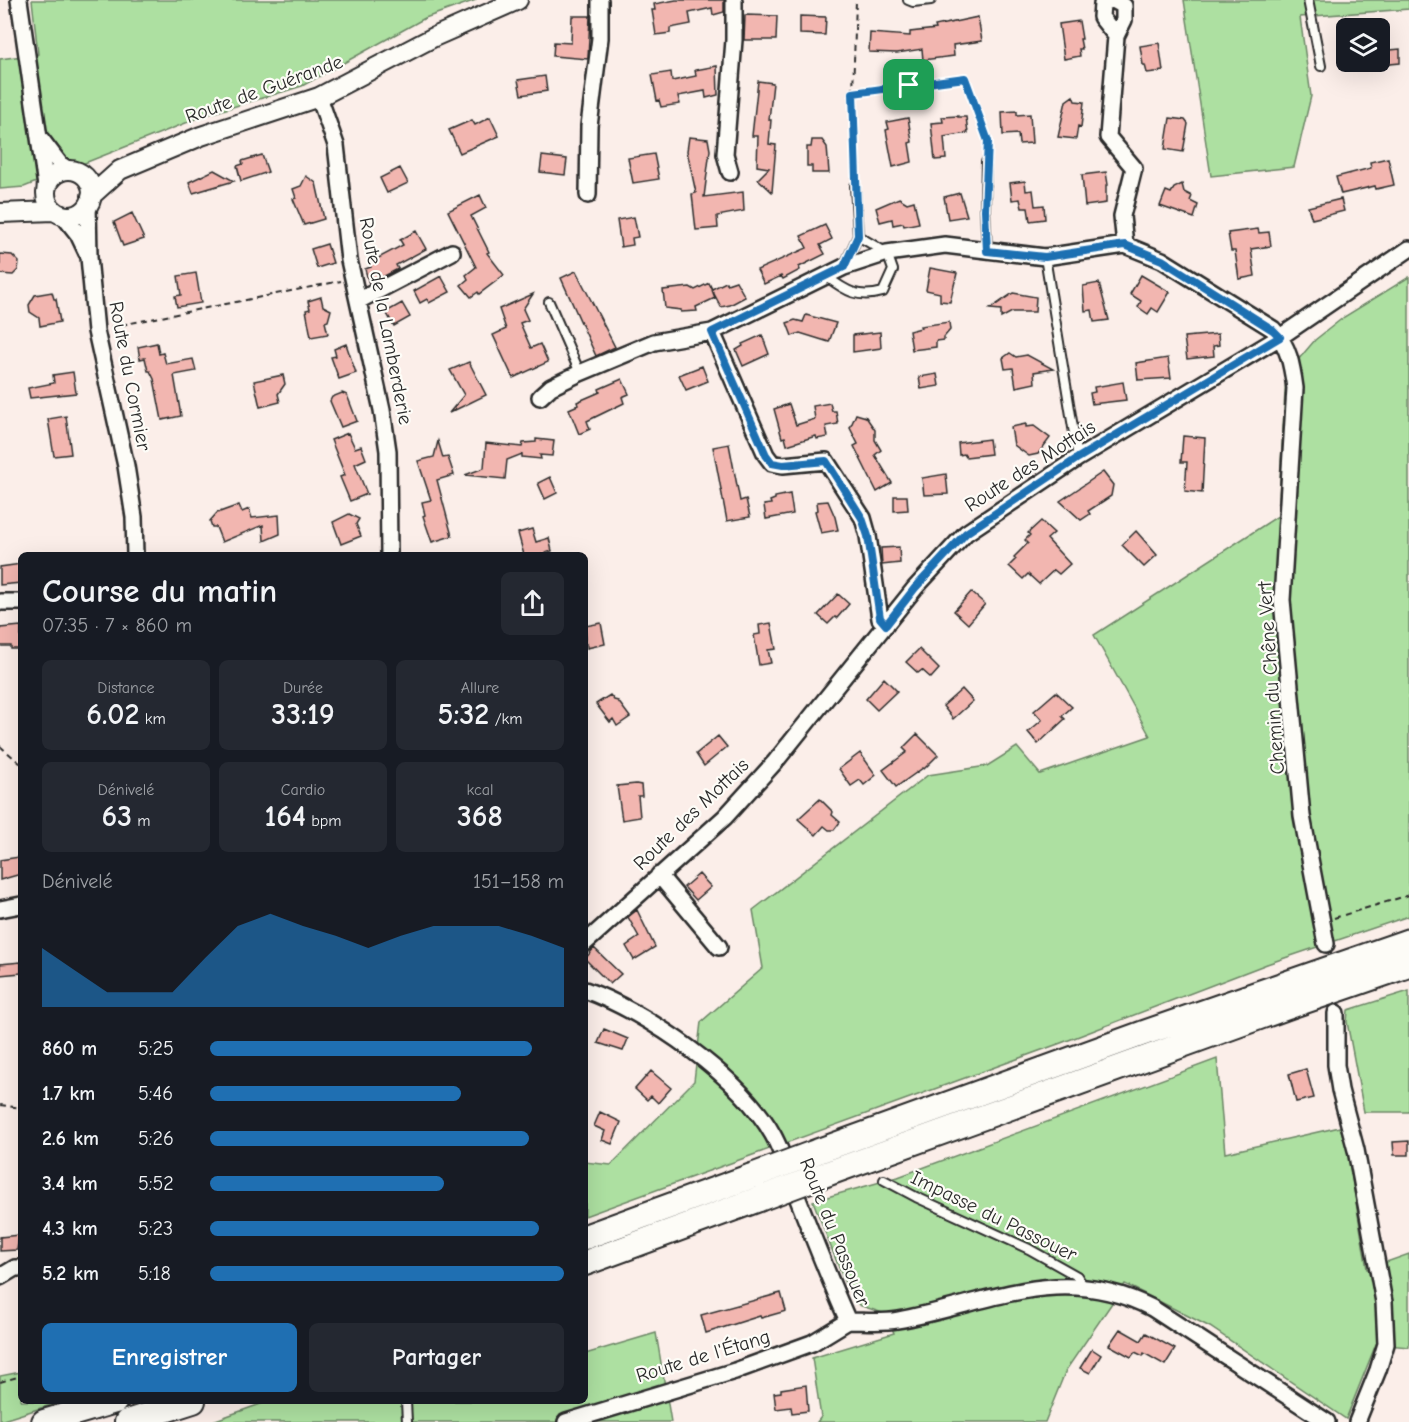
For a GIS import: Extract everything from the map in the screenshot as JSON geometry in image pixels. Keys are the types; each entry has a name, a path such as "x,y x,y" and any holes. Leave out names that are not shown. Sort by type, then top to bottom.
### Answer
{"highway":[{"path":"588,1236 1166,1025 1409,940"},
{"path":"588,1262 1268,1013 1409,965"},
{"path":"44,1422 105,1404"},
{"path":"127,1422 184,1404"}],"street":[{"path":"19,0 46,198 78,234 89,257"},
{"name":"Route de Guérande","path":"75,172 120,170 201,136 319,97 434,37 518,0"},
{"path":"588,195 589,126 600,38 600,0"},
{"path":"730,172 724,154 734,40 734,0"},
{"path":"1116,36 1101,17 1102,4 1111,0 1124,6 1124,20 1116,36 1108,137 1134,168 1122,216 1125,245"},
{"name":"Route de la Lamberderie","path":"319,97 336,146 352,279 382,410 388,451 389,552"},
{"path":"0,212 77,214 90,200 88,181 54,157 37,134"},
{"name":"Route de Guérande","path":"90,200 120,170"},
{"path":"0,212 30,201 46,188 55,174 75,172"},
{"name":"Route du Cormier","path":"90,200 89,257 96,330 126,466 134,517 135,552"},
{"path":"540,397 551,387 580,373 654,342 712,332 844,267 887,254 945,244 1045,257 1125,245 1162,260 1273,330 1280,337"},
{"name":"Route des Mottais","path":"588,940 725,817 768,770 915,588 966,533 1078,458 1280,337 1409,249"},
{"path":"358,301 452,252"},
{"path":"712,332 766,455 772,463 783,465 826,461 862,518 868,536 880,618 886,625"},
{"name":"Chemin du Chêne Vert","path":"1280,337 1292,364 1295,388 1282,600 1296,728 1302,816 1326,944"},
{"path":"0,602 18,602"},
{"path":"659,875 719,947"},
{"path":"0,909 18,906"},
{"name":"Route du Passouer","path":"588,991 606,998 670,1035 735,1086 756,1108 774,1137 848,1321 897,1320 1017,1290 1084,1287 1106,1291 1136,1300 1152,1308 1327,1422"},
{"path":"1336,1013 1336,1065 1340,1090 1356,1150 1384,1302 1386,1344 1357,1422"},
{"path":"0,1277 18,1268"},
{"name":"Route de l'Étang","path":"566,1422 735,1371 812,1343 848,1321"}],"lane":[{"path":"908,0 913,2 931,0"},
{"path":"1308,0 1321,66"},
{"path":"986,162 987,251"},
{"path":"844,267 858,236 855,186"},
{"path":"826,276 842,288 867,296 883,292 893,270 887,254 858,236"},
{"path":"1045,257 1078,458"},
{"path":"549,302 580,373"},
{"name":"Impasse du Passouer","path":"884,1180 1029,1249 1077,1276 1084,1287"},
{"path":"405,1404 407,1422"}],"path":[{"path":"855,186 853,93 856,0"},
{"path":"853,93 965,78 988,141 986,162"},
{"path":"96,330 352,279"},
{"path":"0,746 18,761"},
{"path":"1322,922 1409,895"},
{"path":"0,1105 18,1108"},
{"path":"0,1382 18,1377"}],"green space":[{"path":"32,0 476,0 425,18 302,86 206,115 24,187 0,189 0,59 38,54"},
{"path":"1184,0 1409,0 1409,9 1300,17 1311,96 1294,167 1211,176"},
{"path":"1409,277 1409,916 1267,964 1061,1043 588,1215 588,1162 611,1165 694,1081 701,1022 763,968 753,910 928,775 987,766 1017,747 1040,774 1150,736 1094,635 1278,516 1286,374 1315,340 1344,317"},
{"path":"1409,991 1409,1112 1364,1112 1347,1022 1348,1010"},
{"path":"1217,1059 1225,1153 1340,1127 1347,1148 1367,1269 1409,1254 1409,1347 1376,1344 1346,1419 1210,1327 1125,1284 1066,1370 1045,1422 817,1422 821,1417 812,1358 894,1333 886,1314 859,1305 845,1283 813,1201 898,1177"},
{"path":"656,1333 671,1422 210,1422 261,1404 588,1404 588,1353"},
{"path":"18,1373 18,1404 54,1404 0,1421 0,1376"}],"building":[{"path":"676,0 724,0 724,12 713,15 712,8 689,13 691,24 670,28 670,33 656,35 652,10 655,10 654,4"},
{"path":"745,15 777,16 776,40 744,40"},
{"path":"572,16 590,16 588,59 553,56 554,42 571,43"},
{"path":"800,16 826,17 825,35 800,34"},
{"path":"978,17 982,41 953,45 954,56 923,60 922,49 897,53 869,52 870,33 910,36 910,32 936,29 935,26"},
{"path":"1079,21 1082,39 1080,39 1082,49 1079,49 1080,56 1064,59 1059,24"},
{"path":"1159,43 1163,71 1147,73 1143,65 1140,46"},
{"path":"1400,49 1400,63 1390,64 1390,50"},
{"path":"717,66 718,95 706,98 705,91 678,96 680,104 661,107 659,100 657,101 652,75 671,72 672,81 696,76 695,70"},
{"path":"545,76 547,91 521,95 518,80"},
{"path":"758,81 773,83 769,120 771,120 769,144 776,145 772,192 758,179 769,168 757,166 758,136 752,136"},
{"path":"1073,96 1075,101 1084,102 1081,127 1078,126 1076,139 1058,137 1066,101"},
{"path":"1017,111 1017,115 1030,114 1032,143 1019,144 1018,134 1003,135 1002,112"},
{"path":"490,117 499,136 460,153 449,130 472,120 475,125"},
{"path":"942,117 966,117 968,133 944,137 946,159 935,160 931,123 943,122"},
{"path":"908,118 912,142 909,143 912,162 893,167 886,130 889,129 887,122"},
{"path":"1170,118 1185,120 1188,124 1183,152 1165,149"},
{"path":"689,137 708,139 710,150 704,197 743,192 744,211 717,216 718,228 696,230 692,194 696,193 687,151"},
{"path":"812,140 822,140 827,147 829,173 812,173 812,166 807,166 807,147 811,147"},
{"path":"654,154 659,179 633,183 628,158"},
{"path":"262,155 268,172 241,181 237,166 243,164 242,161"},
{"path":"542,156 567,159 565,175 540,172"},
{"path":"1388,158 1394,185 1376,189 1375,186 1341,194 1336,177 1371,168 1370,162"},
{"path":"400,168 408,183 387,193 380,178"},
{"path":"214,170 234,181 193,193 189,182"},
{"path":"1106,172 1108,185 1106,185 1106,203 1085,206 1082,175"},
{"path":"306,176 316,183 324,219 304,225 293,199 296,198 293,189 301,186"},
{"path":"1025,181 1026,191 1033,190 1035,206 1044,205 1045,219 1030,221 1028,208 1022,208 1020,199 1012,200 1010,183"},
{"path":"1182,184 1184,192 1192,196 1190,201 1198,205 1194,218 1160,206 1166,191 1171,193 1174,188"},
{"path":"960,193 967,216 948,219 944,197"},
{"path":"480,195 486,208 471,216 489,252 487,253 504,275 479,294 478,292 471,297 461,285 468,279 466,275 476,267 448,211"},
{"path":"899,198 907,203 914,201 919,223 904,226 903,223 893,225 892,219 880,222 876,208"},
{"path":"1341,199 1344,211 1312,219 1308,207"},
{"path":"132,213 144,239 123,246 114,222"},
{"path":"634,217 638,237 632,238 633,245 621,247 617,220"},
{"path":"825,225 832,239 820,245 825,254 799,267 800,270 783,279 781,276 764,284 757,270 807,248 801,236"},
{"path":"1258,229 1259,233 1269,232 1271,246 1251,249 1255,276 1239,279 1235,251 1231,251 1228,233"},
{"path":"416,231 426,249 396,265 398,269 369,284 365,269 371,267 369,263 403,245 400,240"},
{"path":"327,244 333,263 317,268 311,249"},
{"path":"0,254 12,255 19,262 18,270 13,275 0,274"},
{"path":"930,268 957,273 950,302 940,301 940,293 926,290"},
{"path":"576,271 615,347 596,356 561,278"},
{"path":"196,273 201,303 177,307 175,296 181,295 178,276"},
{"path":"1141,275 1170,292 1158,312 1152,308 1148,314 1138,307 1141,301 1130,294"},
{"path":"441,276 450,292 429,303 427,299 420,303 414,291"},
{"path":"736,281 745,297 730,305 721,307 712,290 715,298 696,307 697,311 681,312 681,310 665,308 663,290 690,287 695,290 709,283 712,289 726,282 727,284"},
{"path":"1099,283 1109,320 1094,322 1092,310 1085,311 1083,286"},
{"path":"52,292 56,299 60,322 40,326 39,318 30,312 29,305 35,295"},
{"path":"1013,293 1036,297 1035,312 1012,312 1001,318 1001,310 990,309"},
{"path":"533,294 523,309 528,320 520,323 531,348 540,344 548,362 513,378 493,335 506,329 499,309"},
{"path":"321,297 323,306 331,310 328,321 325,322 328,334 311,337 306,310 310,309 308,301"},
{"path":"402,303 410,317 394,326 386,312"},
{"path":"806,315 836,323 829,342 800,333 792,336 787,323 795,320 803,322"},
{"path":"949,322 950,330 944,340 936,341 936,347 912,350 909,331 921,328 920,326"},
{"path":"880,332 881,348 853,352 853,335"},
{"path":"1218,334 1219,345 1213,346 1214,356 1187,359 1184,337"},
{"path":"762,335 769,354 743,366 736,350 743,346 742,344"},
{"path":"157,343 159,354 163,353 166,364 193,359 196,371 174,375 181,416 162,420 154,379 148,371 145,358 140,359 138,347"},
{"path":"346,344 356,373 339,379 331,357 336,356 334,349"},
{"path":"1010,353 1016,357 1027,355 1053,369 1034,372 1035,383 1016,387 1013,368 1005,369 1003,358"},
{"path":"1168,358 1171,378 1138,380 1136,363"},
{"path":"469,362 486,395 449,413 464,395 450,370"},
{"path":"702,366 708,381 686,390 679,375"},
{"path":"73,372 76,393 30,398 28,388 54,383 53,375"},
{"path":"937,374 939,386 921,389 919,377"},
{"path":"283,375 285,384 278,394 280,402 260,407 254,381"},
{"path":"622,379 629,394 622,397 624,403 587,421 590,429 579,434 569,409 578,405 577,402 600,392 599,389"},
{"path":"1123,382 1126,400 1092,404 1090,393 1095,392 1094,387"},
{"path":"342,393 347,395 357,421 341,427 330,401 332,397"},
{"path":"830,403 832,411 836,411 838,424 826,426 828,437 817,439 816,436 787,445 785,437 782,438 774,409 789,404 796,425 815,419 813,406"},
{"path":"856,414 866,417 875,430 875,440 881,450 875,455 892,483 877,492 854,446 858,444 850,428"},
{"path":"66,416 71,454 54,456 48,419"},
{"path":"1026,424 1026,427 1034,426 1050,438 1038,454 1029,456 1014,445 1011,427"},
{"path":"348,433 355,448 361,446 366,459 355,464 367,494 350,501 340,477 345,475 331,440"},
{"path":"1183,436 1205,438 1202,493 1185,491 1187,462 1181,462"},
{"path":"536,439 554,441 552,456 540,455 541,459 522,457 522,454 507,460 505,479 465,475 484,468 486,443 522,447 523,443 536,442"},
{"path":"989,439 991,454 966,457 964,454 959,455 958,443"},
{"path":"438,441 443,458 448,457 454,475 437,480 452,536 432,542 423,516 425,515 422,502 431,500 418,461 434,457"},
{"path":"729,444 740,501 746,499 750,517 727,521 713,447"},
{"path":"1103,472 1113,485 1111,496 1088,511 1090,514 1081,520 1060,501"},
{"path":"946,474 948,494 924,495 922,478"},
{"path":"550,477 557,493 545,499 538,483"},
{"path":"790,494 793,514 766,519 764,505 771,504 770,501 775,497"},
{"path":"894,496 907,496 908,510 894,511"},
{"path":"828,501 838,530 821,533 815,511 818,510 817,502"},
{"path":"239,505 242,512 249,509 252,518 279,515 280,534 264,541 263,525 222,542 216,527 212,527 210,521 217,513"},
{"path":"349,514 359,519 356,524 361,536 341,544 333,522"},
{"path":"1041,521 1054,533 1047,539 1070,564 1059,574 1054,570 1039,584 1028,574 1023,579 1009,566 1016,559 1014,557 1028,543 1025,540 1030,535 1028,533"},
{"path":"532,529 536,542 549,538 552,551 523,552 518,533"},
{"path":"1136,531 1157,555 1144,567 1122,545"},
{"path":"899,547 900,563 882,565 881,548"},
{"path":"18,564 18,583 0,585 0,567"},
{"path":"971,592 985,604 968,624 954,611"},
{"path":"838,594 849,604 837,618 835,617 828,624 818,615"},
{"path":"601,623 605,644 588,648 588,625"},
{"path":"771,623 776,649 768,650 771,663 759,665 754,635 760,634 759,625"},
{"path":"18,626 18,649 11,649 11,646 0,646 0,628"},
{"path":"919,649 939,669 931,678 922,670 918,673 906,662"},
{"path":"884,678 897,691 877,710 866,699"},
{"path":"962,689 973,701 953,719 943,706"},
{"path":"1056,692 1072,707 1062,716 1065,719 1038,744 1028,732 1042,720 1034,711"},
{"path":"610,695 618,701 630,717 617,726 613,719 610,722 596,704"},
{"path":"917,734 938,755 924,769 896,787 883,770 907,752 903,748"},
{"path":"718,736 727,747 704,766 696,754"},
{"path":"860,753 876,775 864,785 860,780 851,786 839,769"},
{"path":"641,785 642,796 638,796 640,817 622,820 617,786"},
{"path":"820,799 840,822 834,830 829,830 824,826 816,835 798,819"},
{"path":"18,857 18,875 0,880 0,860"},
{"path":"699,874 711,887 696,900 684,887"},
{"path":"637,910 655,947 634,960 626,946 639,937 628,917"},
{"path":"594,948 621,974 610,984 588,962 588,955"},
{"path":"18,962 18,973 0,975 0,964"},
{"path":"604,1029 628,1039 623,1051 598,1043"},
{"path":"1306,1069 1314,1098 1296,1102 1289,1074"},
{"path":"651,1071 671,1088 658,1103 651,1096 647,1100 635,1089"},
{"path":"600,1112 621,1122 612,1144 602,1140 605,1131 594,1126"},
{"path":"1409,1141 1409,1155 1394,1155 1393,1142"},
{"path":"18,1235 17,1250 0,1251 0,1237"},
{"path":"781,1293 786,1311 761,1318 760,1316 706,1333 701,1315"},
{"path":"1120,1329 1141,1341 1146,1333 1175,1349 1165,1365 1144,1353 1143,1356 1135,1352 1131,1357 1109,1345"},
{"path":"1092,1349 1101,1355 1090,1373 1080,1368"},
{"path":"806,1385 808,1411 792,1413 791,1407 776,1409 774,1393 781,1392 781,1389"}],"route":[{"path":"965,78 988,141 985,210 987,251 1045,257 1125,245 1162,260 1273,330 1280,337 1078,458 966,533 915,588 886,625 880,618 868,536 862,518 826,461 817,460 783,465 772,463 766,455 712,332 802,290 844,267 858,236 853,93 909,85 965,78"}]}
